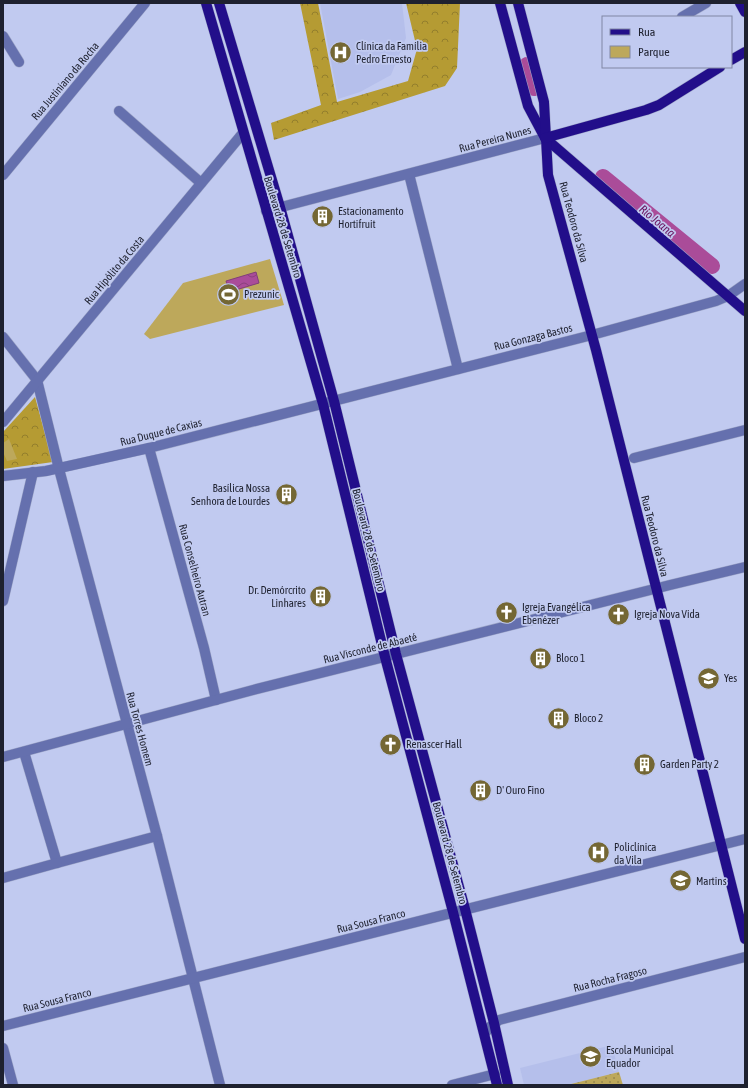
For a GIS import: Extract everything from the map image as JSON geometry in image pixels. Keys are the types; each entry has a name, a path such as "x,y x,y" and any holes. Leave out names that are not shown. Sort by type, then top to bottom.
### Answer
{"main road":[{"name":"Boulevard 28 de Setembro","path":"206,3 323,404 385,657 485,1033 497,1085"},
{"name":"Boulevard 28 de Setembro","path":"219,3 280,207 334,401 396,654 465,909 508,1085"},
{"path":"500,3 528,106 545,138 745,311"},
{"name":"Rua Teodoro da Silva","path":"518,3 544,102 548,175 592,335 720,846 745,939"},
{"path":"740,3 745,12"},
{"path":"732,59 745,52"},
{"name":"Rua Pereira Nunes","path":"545,138 659,105 718,68"}],"street":[{"name":"Rua Justiniano da Rocha","path":"3,175 145,3"},
{"path":"684,16 706,3"},
{"path":"3,36 19,62"},
{"path":"119,111 201,183"},
{"name":"Rua Hipólito da Costa","path":"3,422 243,134"},
{"name":"Rua Pereira Nunes","path":"266,211 545,138"},
{"path":"409,174 458,369"},
{"name":"Rua Gonzaga Bastos","path":"323,404 708,304 728,296 745,284"},
{"path":"3,336 38,380"},
{"name":"Rua Torres Homem","path":"38,380 59,469 157,836 220,1085"},
{"name":"Rua Duque de Caxias","path":"3,476 59,469 323,404"},
{"path":"634,458 745,430"},
{"name":"Rua Conselheiro Autran","path":"148,448 204,648 216,700"},
{"path":"3,601 33,472"},
{"name":"Rua Visconde de Abaeté","path":"3,757 216,700 745,567"},
{"path":"24,752 57,863"},
{"path":"3,878 157,836"},
{"name":"Rua Sousa Franco","path":"3,1026 745,839"},
{"name":"Rua Rocha Fragoso","path":"485,1033 500,1020 745,957"},
{"path":"3,1048 13,1085"},
{"path":"452,1085 495,1074"}],"shaded area":[{"path":"320,3 402,3 406,38 391,75 360,92 338,99"},
{"name":"Escola Municipal Equador","path":"612,1045 619,1072 567,1085 524,1085 520,1068"}],"green space":[{"path":"300,3 318,3 337,102 408,81 417,49 406,3 460,3 457,68 445,86 274,140 271,123 321,105"},
{"name":"Prezunic","path":"270,259 284,305 150,339 144,334 183,283"},
{"path":"35,397 53,462 3,469 3,432"},
{"path":"9,439 17,459 7,461 3,452 3,443"},
{"path":"619,1072 623,1085 567,1085"}],"water":[{"path":"256,272 259,283 229,292 226,281"}],"waterway":[{"name":"Rio Joana","path":"527,65 534,88"},
{"name":"Rio Joana","path":"603,177 712,266"}],"place":[{"name":"Clínica da Família Pedro Ernesto","path":"341,52"},
{"name":"Estacionamento Hortifruit","path":"322,217"},
{"name":"Prezunic","path":"228,294"},
{"name":"Basílica Nossa Senhora de Lourdes","path":"286,494"},
{"name":"Dr. Demórcrito Linhares","path":"321,596"},
{"name":"Igreja Evangélica Ebenézer","path":"506,613"},
{"name":"Igreja Nova Vida","path":"618,614"},
{"name":"Bloco 1","path":"541,658"},
{"name":"Yes","path":"708,678"},
{"name":"Bloco 2","path":"558,718"},
{"name":"Renascer Hall","path":"390,744"},
{"name":"Garden Party 2","path":"644,764"},
{"name":"D' Ouro Fino","path":"480,790"},
{"name":"Policlínica da Vila","path":"598,853"},
{"name":"Martins","path":"680,881"},
{"name":"Escola Municipal Equador","path":"591,1056"}]}
